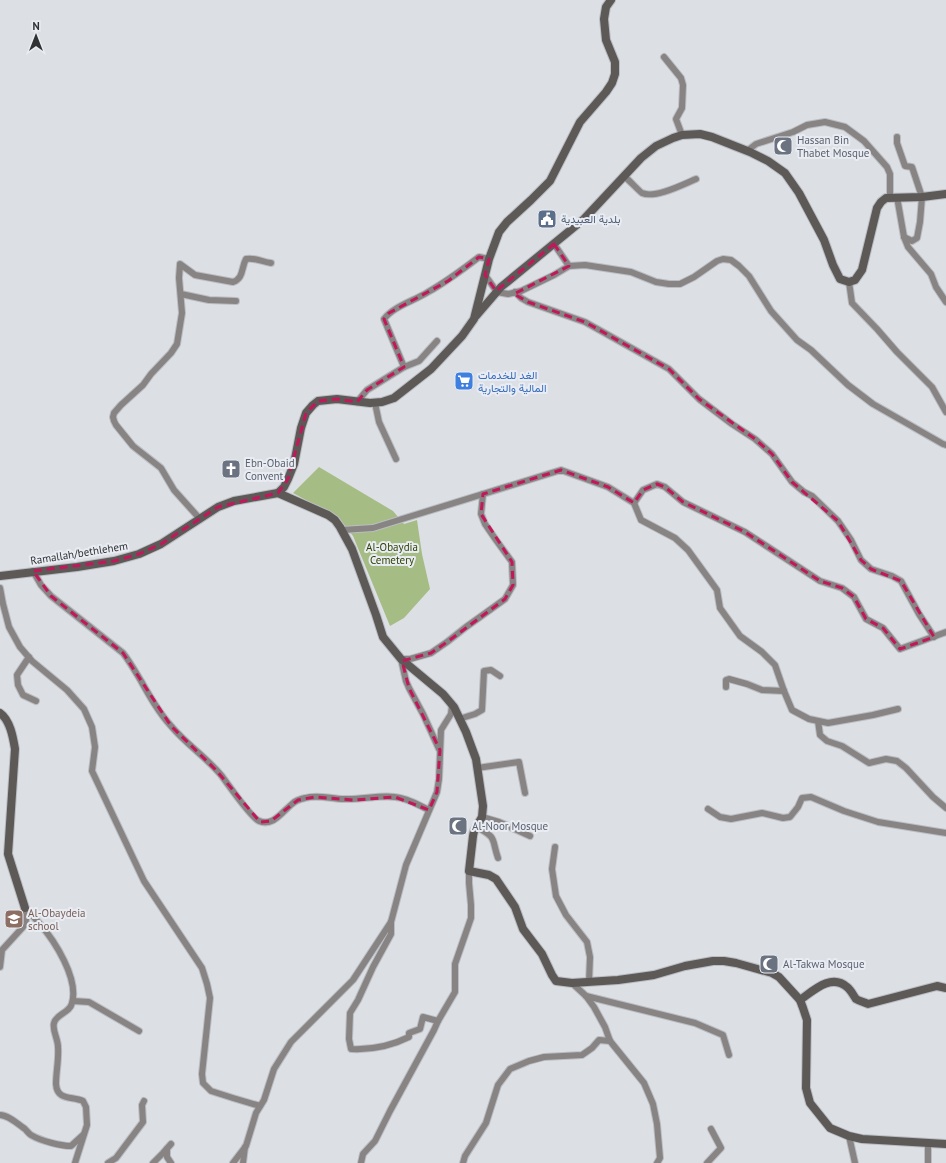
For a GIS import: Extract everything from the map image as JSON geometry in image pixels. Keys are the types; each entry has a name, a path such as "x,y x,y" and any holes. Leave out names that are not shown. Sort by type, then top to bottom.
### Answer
{"street":[{"path":"474,319 489,259 499,232 550,181 580,122 612,83 615,74 615,62 606,40 604,19 606,7 611,0"},
{"path":"664,57 681,78 684,85 682,108 676,119 682,135"},
{"path":"747,151 756,144 793,132 807,125 825,122 845,127 864,141 887,167 890,174 894,197 908,247 931,274 936,287 946,302"},
{"path":"361,1163 364,1154 375,1141 438,1021 455,992 455,964 470,918 471,905 469,871 473,836 474,831 482,817 482,806 476,759 466,732 452,705 443,694 401,659 383,637 355,556 342,530 335,520 328,515 278,492 284,487 288,480 294,464 301,428 306,413 318,401 337,399 375,403 394,398 431,369 462,336 501,287 584,219 641,158 656,146 673,138 682,135 700,134 747,151 768,161 785,173 799,193 824,240 840,279 849,282 855,280 862,270 877,208 881,202 886,198 894,197 922,197 946,194"},
{"path":"898,137 897,143 905,166 912,167 922,197 917,238 912,242 904,237"},
{"path":"624,176 642,193 655,195 696,179"},
{"path":"554,244 569,266"},
{"path":"404,366 384,319 389,313 448,281 479,257 489,259"},
{"path":"200,519 174,490 161,468 133,446 116,425 113,417 114,413 121,404 143,385 177,344 182,313 179,278 180,264 195,275 233,282 238,280 241,276 243,264 248,258 271,263"},
{"path":"486,275 497,292 508,294 521,291 569,266 585,265 631,272 656,282 680,284 694,277 717,261 723,259 731,260 749,276 771,311 788,331 797,340 811,350 848,385 873,404 946,445"},
{"path":"849,282 852,303 877,328 897,352 932,387 946,412"},
{"path":"515,292 528,302 585,322 669,369 699,399 755,439 772,454 792,482 804,492 812,496 838,521 851,540 861,560 871,569 892,576 901,581 919,614 934,637"},
{"path":"181,294 209,300 236,301"},
{"path":"357,402 367,390 404,366 419,361 437,341"},
{"path":"375,403 378,422 396,459"},
{"path":"342,530 373,528 561,470 608,487 634,503 641,520 675,538 688,550 717,590 720,608 740,636 762,652 775,665 792,710 808,719 828,723 898,709"},
{"path":"634,503 643,490 657,484 666,487 683,502 745,532 820,581 842,588 854,597 866,619 883,628 900,649 946,632"},
{"name":"Ramallah/bethlehem","path":"0,576 77,567 138,554 161,544 218,507 234,501 278,492"},
{"path":"401,659 410,659 431,653 505,598 513,585 512,562 489,530 481,514 483,494"},
{"path":"33,571 41,585 51,596 123,653 130,661 152,701 171,726 216,770 257,820 264,823 271,821 298,800 315,796 354,800 376,797 395,797 412,801 429,810"},
{"path":"0,588 9,627 20,647 29,657 68,690 84,709 92,727 94,747 92,771 144,881 202,968 210,998 202,1074 203,1083 211,1091 260,1106"},
{"path":"29,657 17,675 18,685 23,695 36,701"},
{"path":"401,659 408,688 423,714 440,750"},
{"path":"459,719 482,710 484,671 491,670 500,676"},
{"path":"726,688 726,680 729,679 762,690 784,691"},
{"path":"438,1021 423,1017 420,1029 409,1033 409,1037 382,1047 351,1049 348,1038 350,1013 358,1000 390,934 390,922 406,865 437,792 442,730 451,714 452,705"},
{"path":"0,713 3,715 12,732 15,749 8,854 25,908 26,920 23,927 2,950 0,967"},
{"path":"818,721 820,735 827,741 842,746 869,763 886,759 897,762 906,768 933,797 946,808"},
{"path":"477,768 519,762 525,793"},
{"path":"708,809 720,817 731,819 762,813 783,818 790,817 798,807 802,798 811,797 844,811 878,822 946,833"},
{"path":"482,817 499,822 530,836"},
{"path":"477,827 490,834 494,841 498,858"},
{"path":"555,847 552,869 556,896 566,915 587,942 590,958 589,982"},
{"path":"469,871 489,875 496,879 515,907 523,929 542,954 556,981 572,984 618,980 654,975 685,966 713,961 736,963 772,972 779,977 800,1000 807,1020 806,1088 810,1103 830,1128 849,1136 862,1139 946,1144"},
{"path":"25,908 40,924 64,960 71,977 73,1001 69,1009 54,1021 54,1028 58,1046 56,1084 59,1093 63,1096 83,1101 85,1104 87,1126 75,1163"},
{"path":"243,1163 246,1146 256,1113 264,1100 274,1069 291,1042 353,980 390,922"},
{"path":"800,1000 817,988 830,982 837,982 846,986 857,1000 868,1004 937,986 946,988"},
{"path":"572,984 586,996 605,1027 610,1041 644,1083 653,1104 657,1124 660,1161"},
{"path":"586,996 695,1023 723,1035 729,1056"},
{"path":"73,1001 89,1002 139,1031"},
{"path":"463,1163 465,1156 486,1123 498,1085 510,1069 529,1061 544,1057 582,1055 600,1040 610,1041"},
{"path":"108,1163 116,1158 144,1121 142,1105 144,1101"},
{"path":"0,1115 3,1115 15,1122 31,1135 61,1146 71,1146 84,1133"},
{"path":"707,1163 721,1148 711,1129"},
{"path":"849,1136 855,1163"},
{"path":"928,1143 928,1163"},
{"path":"153,1163 169,1146 167,1157 171,1163"},
{"path":"233,1163 246,1146"}],"highlighted area":[{"path":"554,244 569,266 514,294 528,302 585,322 669,369 699,399 755,439 772,454 792,482 838,521 861,560 871,569 901,581 934,637 900,649 883,628 866,619 854,597 842,588 820,581 745,532 683,502 665,487 657,484 643,490 634,503 608,487 561,470 483,494 481,514 512,562 513,585 505,599 431,653 402,661 409,688 440,750 437,792 429,810 395,797 354,800 315,797 298,800 271,821 260,822 216,770 171,726 123,653 51,596 33,571 114,561 139,554 161,544 218,507 278,493 288,479 306,413 318,401 337,399 357,402 367,390 404,367 384,319 389,313 448,281 479,257 489,259 485,275 496,291"}],"green space":[{"name":"Al-Obaydia Cemetery","path":"319,467 393,511 404,524 417,520 422,554 430,589 404,618 390,626 353,536 337,517 293,493"}],"place":[{"name":"Hassan Bin Thabet Mosque","path":"783,146"},
{"name":"بلدية العبيدية","path":"547,219"},
{"name":"الغد للخدمات المالية والتجارية","path":"464,381"},
{"name":"Ebn-Obaid Convent","path":"231,469"},
{"name":"Al-Noor Mosque","path":"458,826"},
{"name":"Al-Obaydeia school","path":"14,919"},
{"name":"Al-Takwa Mosque","path":"769,964"}]}
